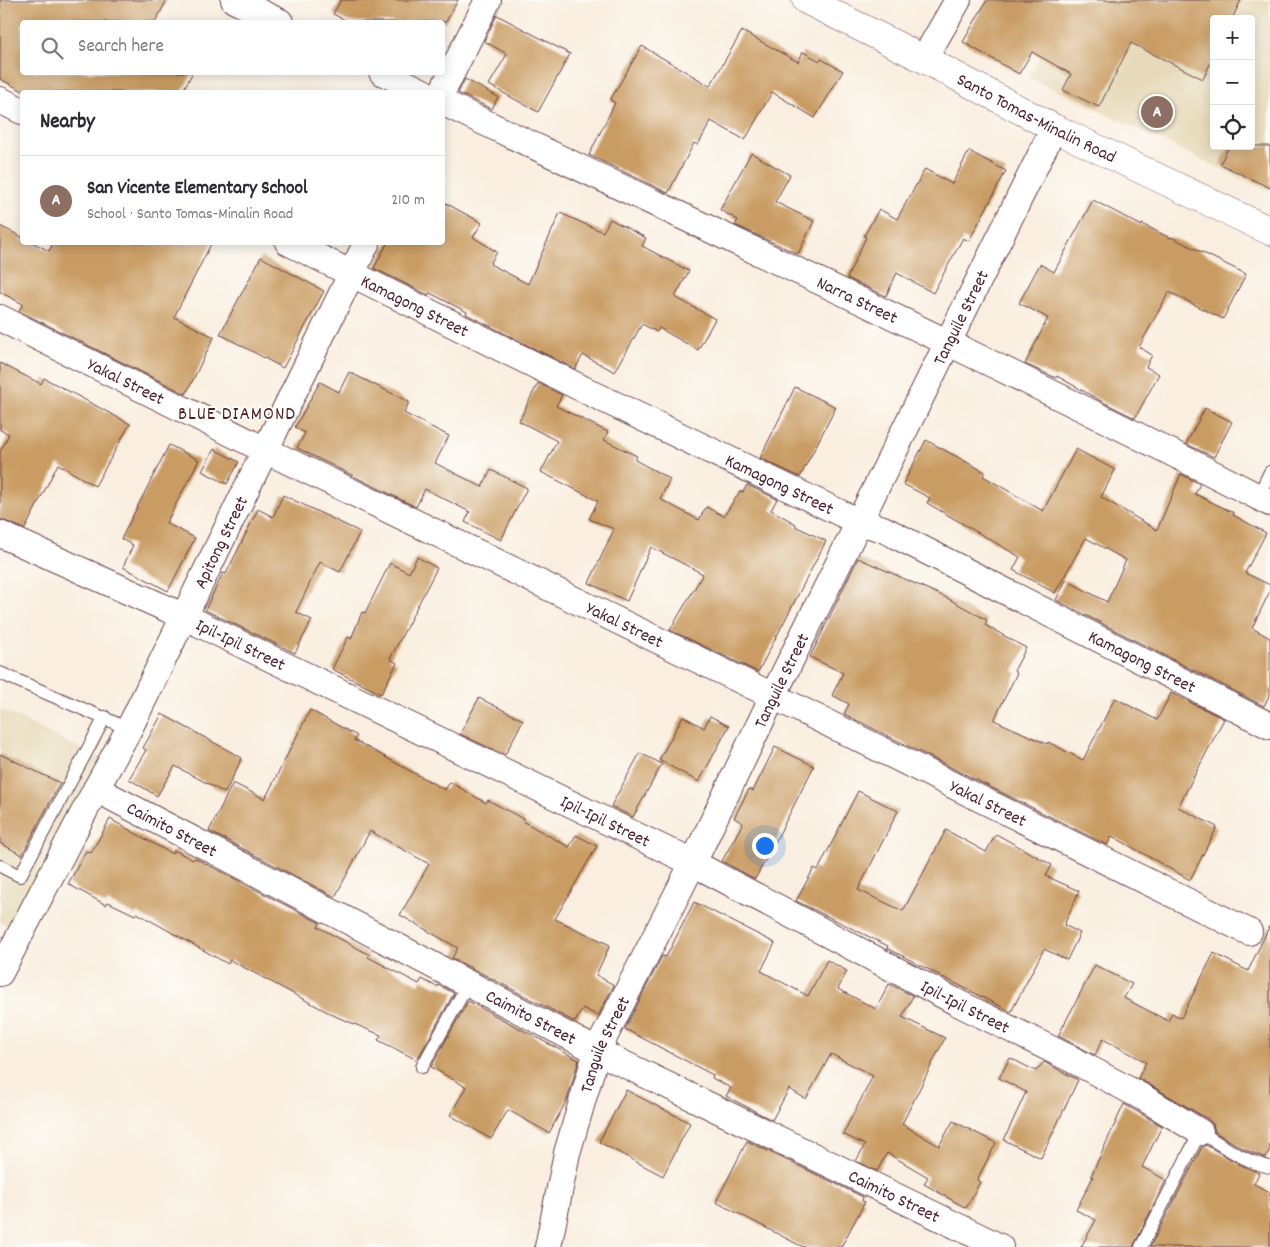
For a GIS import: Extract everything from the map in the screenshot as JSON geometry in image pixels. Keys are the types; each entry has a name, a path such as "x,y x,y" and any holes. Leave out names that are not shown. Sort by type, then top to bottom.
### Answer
{"main road":[{"name":"Santo Tomas-Minalin Road","path":"806,0 924,59 1054,128 1270,231"}],"street":[{"path":"234,0 276,20"},
{"path":"443,90 488,0"},
{"path":"924,59 958,0"},
{"path":"388,75 419,90"},
{"path":"0,100 20,111"},
{"name":"Narra Street","path":"445,103 694,223 949,342 1264,500"},
{"name":"Tanguile Street","path":"548,1247 567,1153 597,1050 693,863 773,696 1054,128"},
{"name":"Kamagong Street","path":"294,245 597,396 859,522 883,529 1270,726"},
{"name":"Apitong Street","path":"0,973 129,729 366,245"},
{"name":"Yakal Street","path":"0,318 265,450 773,696 1250,932"},
{"name":"Ipil-Ipil Street","path":"0,534 184,616 693,863 960,1004 1073,1060 1144,1098 1200,1132"},
{"name":"Caimito Street","path":"96,789 597,1050 1000,1247"}],"lane":[{"path":"1264,500 1270,472"},
{"path":"0,673 129,729"},
{"path":"0,866 20,876 105,717"},
{"path":"422,1067 468,984"},
{"path":"1141,1247 1200,1132 1239,1155 1261,1165 1270,1166"}],"shaded area":[{"path":"1072,0 1270,0 1270,192 1028,77"},
{"path":"0,709 100,758 15,930 0,922"}],"building":[{"path":"0,0 167,0 156,20 20,20 20,75 191,75 183,90 21,90 0,79"},
{"path":"341,0 458,0 446,22 445,20 345,20 333,14"},
{"path":"987,0 1241,0 1234,15 1210,15 1210,64 1203,79 1131,43 1099,107 1063,90 1071,74 1032,52 1019,74 963,42"},
{"path":"497,15 570,54 538,112 489,85 507,54 484,41"},
{"path":"742,31 798,62 803,52 843,71 815,118 772,92 745,140 711,121 698,145 694,143 668,193 589,155 615,103 610,100 642,46 710,86"},
{"path":"465,79 498,97 492,109 458,93"},
{"path":"1255,146 1270,146 1270,188 1220,164 1227,150 1255,150"},
{"path":"969,151 1006,171 969,241 963,238 933,293 897,273 886,296 847,278 866,237 864,236 879,209 897,219 925,169 952,184"},
{"path":"751,153 790,175 775,202 814,221 798,254 735,225 738,220 720,210"},
{"path":"1093,200 1142,226 1142,224 1171,237 1246,274 1223,319 1169,292 1139,347 1152,355 1146,367 1159,374 1135,418 1057,376 1056,378 1025,364 1048,318 1019,303 1040,264 1054,272"},
{"path":"445,203 482,223 473,237 497,252 490,264 528,284 560,213 603,232 610,219 646,238 642,246 689,271 675,297 715,319 698,350 659,328 657,332 642,324 615,372 583,355 575,369 466,314 467,312 430,293 428,295 374,268 386,245 445,245"},
{"path":"0,226 20,236 20,245 38,245 49,251 52,245 210,245 174,317 214,337 186,394 19,311 23,304 0,292"},
{"path":"261,257 324,291 283,368 220,334"},
{"path":"0,363 41,384 44,378 130,424 95,486 58,464 25,529 0,519 0,452 9,434 0,430"},
{"path":"349,372 409,402 404,413 449,436 435,463 482,487 491,470 527,488 501,540 465,522 470,512 425,489 416,507 297,448 305,433 295,427 320,382 339,392"},
{"path":"538,383 562,395 556,406 608,432 604,440 637,456 635,460 670,479 660,499 699,520 706,507 724,516 740,491 743,492 747,485 777,499 771,510 796,524 795,526 826,541 758,672 670,630 703,574 651,547 627,601 589,583 614,529 589,519 598,501 541,472 557,441 519,421"},
{"path":"795,387 836,407 800,477 760,458"},
{"path":"1205,408 1232,422 1214,457 1186,444"},
{"path":"926,440 985,472 983,476 1043,511 1076,449 1115,470 1101,497 1157,530 1181,474 1200,484 1195,494 1234,513 1233,515 1266,533 1245,573 1270,585 1270,591 1252,628 1270,638 1270,694 1264,706 1056,600 1066,580 1107,602 1126,560 1086,538 1055,593 1013,570 1020,557 927,503 930,498 903,484"},
{"path":"169,445 199,460 166,523 195,538 168,591 123,567 133,545 121,539"},
{"path":"214,449 239,462 227,484 202,471"},
{"path":"283,495 360,532 340,572 320,562 296,612 312,620 295,653 205,610 223,573 226,574 258,509 273,517"},
{"path":"417,557 437,568 390,659 397,663 381,694 332,669 348,637 351,639 362,612 365,613 390,563 409,573"},
{"path":"858,558 947,598 987,620 985,625 1026,648 1014,671 1017,673 994,720 1047,744 1048,742 1083,760 1115,698 1157,720 1171,693 1224,719 1178,807 1217,827 1190,880 1112,836 1107,845 844,714 849,704 832,695 843,673 810,657"},
{"path":"479,698 523,720 505,755 460,734"},
{"path":"310,710 357,736 354,740 445,790 450,782 486,803 488,800 525,820 524,822 569,847 576,835 597,846 555,919 610,945 596,975 614,985 598,1016 583,1008 575,1022 452,958 458,948 400,915 429,864 370,831 335,897 209,831 233,783 265,799"},
{"path":"162,714 242,758 225,793 175,766 157,796 129,779 146,750 143,748"},
{"path":"683,716 704,728 710,716 729,726 699,782 659,760"},
{"path":"775,747 814,766 755,879 722,861 743,823 734,818 749,789 753,791"},
{"path":"640,753 662,764 633,817 611,806"},
{"path":"0,754 60,783 22,855 0,843"},
{"path":"858,791 898,811 858,890 903,911 946,830 986,852 996,834 1052,865 1046,876 1079,891 1064,925 1080,933 1067,960 1044,949 1011,1012 887,948 888,946 796,901 814,868 818,870"},
{"path":"110,819 172,854 174,850 193,860 195,858 320,923 318,927 370,955 368,957 419,984 422,979 454,993 417,1060 378,1040 381,1035 337,1017 230,960 228,964 137,913 135,915 108,902 106,905 68,884 86,851 91,853"},
{"path":"694,902 775,943 761,971 808,996 827,960 847,971 838,989 876,1009 889,984 913,996 902,1017 945,1038 902,1124 939,1146 953,1121 996,1143 977,1180 980,1182 966,1208 924,1184 928,1177 887,1153 877,1171 856,1161 865,1145 843,1134 873,1076 831,1054 806,1099 789,1089 772,1120 726,1096 731,1088 712,1078 713,1075 625,1029 662,956 666,957"},
{"path":"1270,925 1270,1149 1266,1158 1246,1150 1215,1132 1213,1124 1208,1119 1138,1078 1146,1062 1103,1039 1095,1055 1058,1036 1095,965 1132,984 1124,998 1168,1021 1172,1013 1181,1018 1214,953 1248,971"},
{"path":"468,1001 579,1060 567,1100 549,1133 508,1110 491,1139 450,1115 466,1087 431,1067"},
{"path":"1010,1058 1036,1071 1044,1062 1078,1080 1041,1158 1004,1140 1026,1092 999,1078"},
{"path":"626,1090 690,1123 663,1176 599,1142"},
{"path":"1124,1104 1162,1126 1142,1167 1166,1180 1133,1247 1081,1247 1096,1220 1076,1210 1093,1177 1091,1176"},
{"path":"747,1141 863,1197 862,1201 865,1202 841,1247 803,1247 716,1202"},
{"path":"1206,1145 1259,1173 1254,1184 1270,1192 1270,1247 1150,1247 1202,1147"}],"place":[{"name":"San Vicente Elementary School","path":"1157,112"}],"district":[{"name":"BLUE DIAMOND","path":"237,412"}]}
